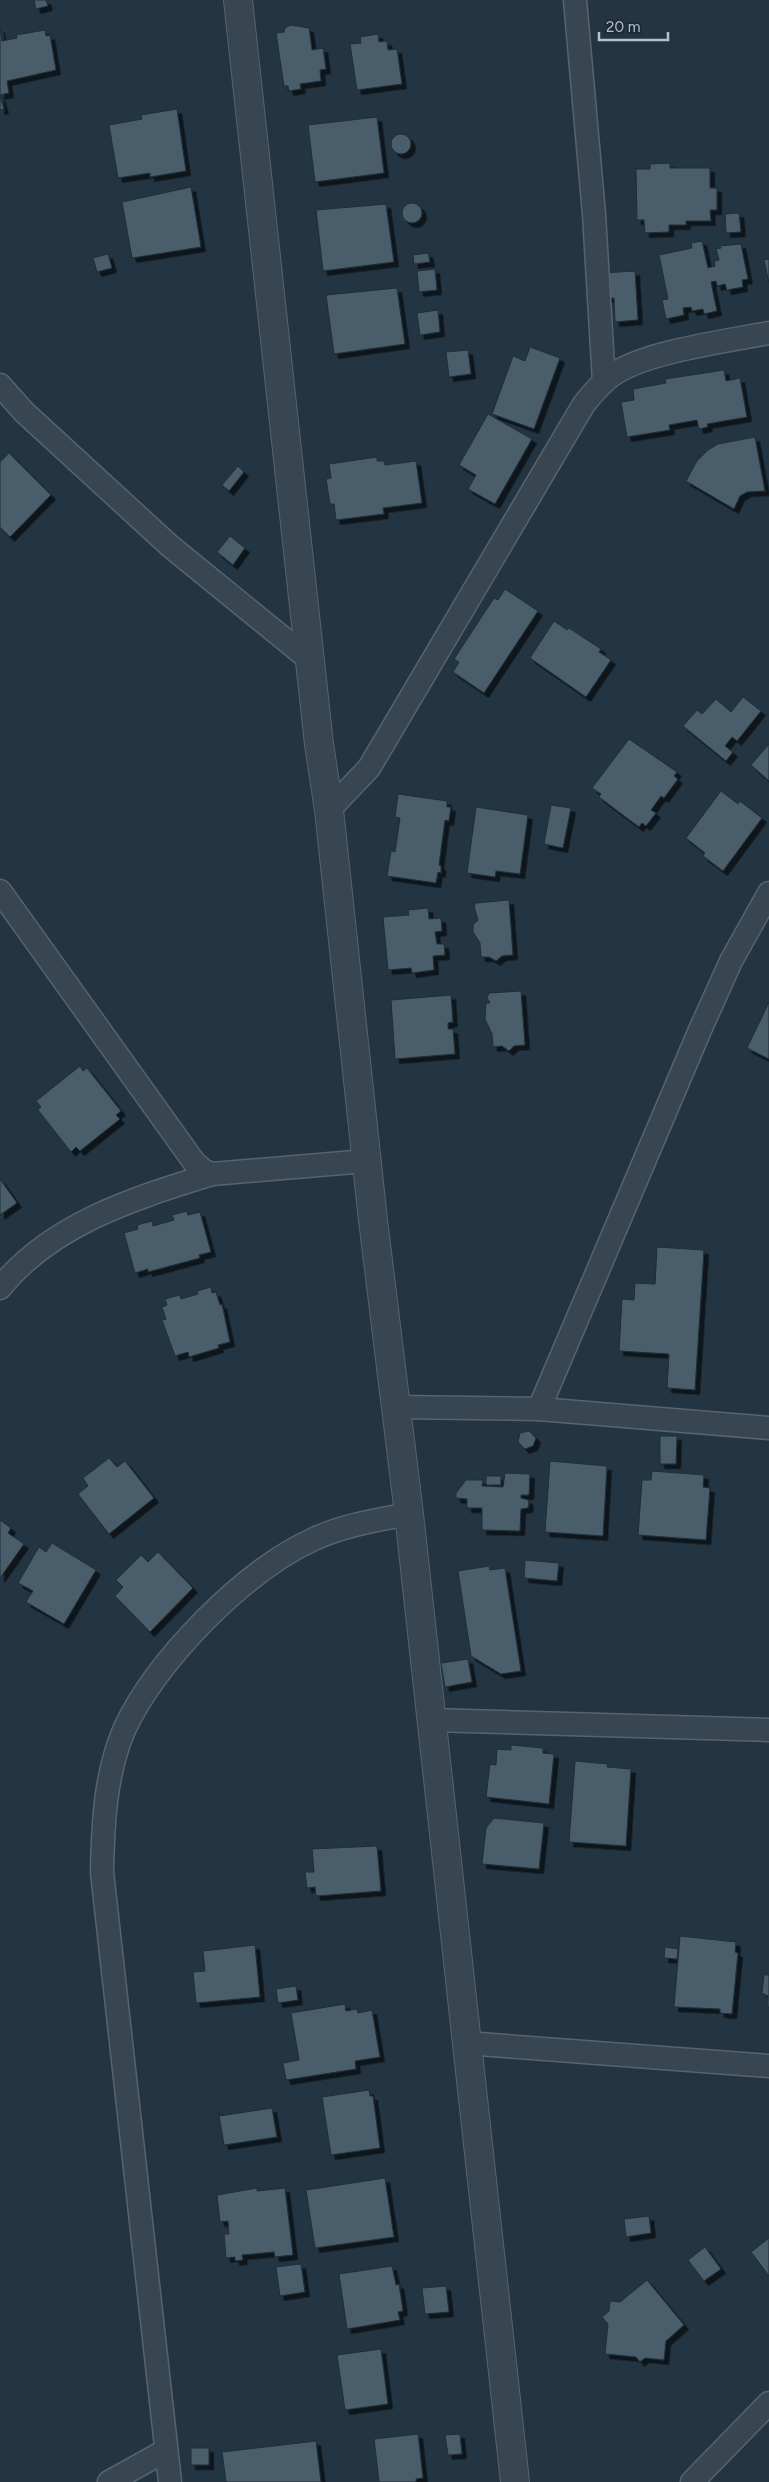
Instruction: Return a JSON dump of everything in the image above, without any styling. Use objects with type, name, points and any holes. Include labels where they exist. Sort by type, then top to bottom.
[{"type":"street","points":[[238,0],[310,660],[329,810],[366,1161],[432,1720],[515,2482]]},
{"type":"street","points":[[575,0],[594,214],[604,382]]},
{"type":"street","points":[[329,810],[369,768],[584,404],[604,382],[638,361],[769,333]]},
{"type":"street","points":[[0,385],[24,412],[170,546],[310,660]]},
{"type":"street","points":[[0,891],[194,1162],[204,1172],[212,1174]]},
{"type":"street","points":[[539,1409],[731,961],[769,893]]},
{"type":"street","points":[[0,1288],[47,1244],[106,1210],[212,1174],[366,1161]]},
{"type":"street","points":[[396,1407],[539,1409],[769,1428]]},
{"type":"street","points":[[170,2482],[165,2451],[102,1872],[103,1819],[111,1772],[124,1730],[152,1684],[191,1635],[238,1588],[313,1539],[347,1527],[409,1514]]},
{"type":"street","points":[[432,1720],[769,1730]]},
{"type":"street","points":[[466,2043],[769,2066]]},
{"type":"street","points":[[692,2482],[769,2403]]},
{"type":"street","points":[[109,2482],[165,2451]]},
{"type":"building","points":[[34,0],[46,0],[48,6],[36,9]]},
{"type":"building","points":[[291,25],[309,28],[312,50],[323,48],[326,69],[320,70],[321,81],[300,84],[301,89],[289,91],[288,86],[284,86],[276,33],[284,32],[285,28]]},
{"type":"building","points":[[0,28],[2,41],[17,38],[16,35],[45,30],[46,36],[50,35],[56,70],[7,81],[9,93],[0,95]]},
{"type":"building","points":[[378,34],[379,42],[387,41],[388,50],[397,49],[402,84],[357,90],[350,44],[361,43],[360,37]]},
{"type":"building","points":[[0,96],[4,109],[0,110]]},
{"type":"building","points":[[177,109],[186,171],[150,177],[150,173],[118,178],[109,125],[142,119],[141,115]]},
{"type":"building","points":[[377,117],[384,173],[315,182],[308,125]]},
{"type":"building","points":[[401,134],[408,137],[411,144],[408,151],[401,154],[394,151],[391,144],[394,137]]},
{"type":"building","points":[[670,163],[670,168],[710,168],[710,188],[717,188],[717,210],[710,210],[711,221],[686,221],[686,225],[669,225],[669,232],[645,233],[644,220],[637,220],[636,169],[650,169],[650,164]]},
{"type":"building","points":[[191,187],[201,247],[132,258],[122,202]]},
{"type":"building","points":[[412,203],[419,206],[422,213],[419,220],[412,223],[405,220],[402,213],[405,206]]},
{"type":"building","points":[[386,204],[394,262],[323,271],[316,210]]},
{"type":"building","points":[[739,213],[741,232],[726,233],[725,214]]},
{"type":"building","points":[[702,241],[708,268],[715,266],[714,261],[719,260],[716,249],[721,248],[720,246],[741,244],[748,279],[742,280],[743,287],[727,290],[725,284],[717,286],[716,281],[711,282],[717,311],[704,314],[703,309],[692,311],[691,307],[683,308],[684,315],[666,319],[662,300],[668,299],[659,255],[692,248],[691,243]]},
{"type":"building","points":[[428,253],[430,262],[414,264],[413,255]]},
{"type":"building","points":[[108,254],[112,268],[97,272],[93,258]]},
{"type":"building","points":[[769,259],[769,283],[764,260]]},
{"type":"building","points":[[435,269],[437,290],[419,292],[417,271]]},
{"type":"building","points":[[635,271],[638,320],[615,322],[614,298],[604,298],[603,273]]},
{"type":"building","points":[[397,288],[405,344],[334,354],[326,295]]},
{"type":"building","points":[[438,310],[440,332],[420,335],[417,313]]},
{"type":"building","points":[[530,347],[560,358],[534,429],[492,414],[513,356],[525,361]]},
{"type":"building","points":[[468,350],[471,374],[449,377],[446,352]]},
{"type":"building","points":[[724,370],[726,381],[740,378],[747,417],[707,424],[708,427],[699,429],[697,420],[669,425],[670,430],[627,437],[621,402],[634,400],[633,389],[666,383],[665,379]]},
{"type":"building","points":[[488,414],[532,439],[495,504],[468,489],[476,475],[459,465]]},
{"type":"building","points":[[755,437],[765,491],[747,492],[740,496],[734,509],[686,481],[697,461],[708,450],[718,444]]},
{"type":"building","points":[[9,453],[51,495],[10,537],[0,527],[0,462]]},
{"type":"building","points":[[377,457],[377,461],[384,461],[385,465],[416,461],[422,503],[383,508],[384,514],[336,520],[334,504],[330,504],[326,479],[331,478],[329,464]]},
{"type":"building","points":[[238,466],[244,472],[229,491],[222,485]]},
{"type":"building","points":[[230,536],[245,548],[233,565],[217,552]]},
{"type":"building","points":[[505,589],[538,611],[484,693],[453,672],[459,662],[454,659],[494,598],[498,600]]},
{"type":"building","points":[[554,621],[567,630],[569,628],[601,649],[599,652],[611,660],[586,697],[530,658]]},
{"type":"building","points":[[743,697],[761,711],[737,741],[732,737],[725,746],[733,752],[726,761],[683,726],[697,710],[702,714],[716,699],[731,712]]},
{"type":"building","points":[[629,739],[677,772],[674,776],[678,779],[664,798],[661,796],[651,810],[656,813],[646,826],[642,823],[639,827],[599,797],[601,794],[592,788]]},
{"type":"building","points":[[769,744],[769,781],[751,765]]},
{"type":"building","points":[[721,791],[738,804],[740,801],[762,818],[723,871],[703,856],[705,853],[686,838]]},
{"type":"building","points":[[398,794],[447,801],[447,807],[451,807],[449,821],[445,820],[439,865],[441,866],[441,873],[438,872],[436,883],[387,876],[391,851],[395,852],[400,818],[395,817]]},
{"type":"building","points":[[551,805],[571,808],[563,848],[544,844]]},
{"type":"building","points":[[476,807],[528,815],[520,874],[496,871],[495,877],[467,873]]},
{"type":"building","points":[[509,900],[513,955],[502,956],[496,961],[489,957],[481,957],[480,943],[473,932],[473,925],[478,920],[474,906],[476,903]]},
{"type":"building","points":[[428,908],[429,919],[441,918],[442,931],[435,932],[437,944],[444,944],[445,955],[433,956],[434,970],[412,973],[411,968],[388,970],[383,917],[409,915],[408,910]]},
{"type":"building","points":[[521,991],[525,1045],[514,1046],[509,1051],[502,1046],[493,1047],[492,1034],[485,1019],[486,1003],[490,1003],[487,998],[489,993]]},
{"type":"building","points":[[451,995],[453,1022],[448,1023],[448,1029],[453,1029],[455,1054],[395,1059],[391,1000]]},
{"type":"building","points":[[769,1002],[769,1059],[747,1048]]},
{"type":"building","points":[[80,1066],[83,1071],[87,1068],[121,1111],[116,1115],[120,1119],[80,1151],[76,1147],[71,1152],[38,1110],[41,1107],[36,1101]]},
{"type":"building","points":[[0,1179],[17,1203],[0,1215]]},
{"type":"building","points":[[187,1211],[188,1215],[200,1212],[211,1252],[199,1255],[200,1258],[148,1272],[148,1269],[135,1273],[124,1233],[138,1229],[137,1225],[152,1221],[153,1226],[174,1220],[172,1215]]},
{"type":"building","points":[[657,1247],[704,1250],[695,1390],[667,1388],[669,1354],[619,1351],[622,1299],[634,1300],[635,1283],[655,1284]]},
{"type":"building","points":[[211,1287],[212,1293],[216,1292],[220,1305],[222,1304],[230,1342],[218,1345],[219,1348],[189,1357],[188,1352],[175,1356],[162,1320],[166,1319],[162,1307],[167,1305],[165,1299],[180,1295],[181,1299],[198,1294],[197,1291]]},
{"type":"building","points":[[529,1431],[536,1438],[533,1446],[525,1449],[518,1442],[520,1433]]},
{"type":"building","points":[[660,1436],[677,1436],[676,1464],[660,1464]]},
{"type":"building","points":[[109,1458],[117,1467],[125,1461],[154,1498],[109,1534],[78,1494],[88,1486],[83,1478]]},
{"type":"building","points":[[550,1461],[607,1466],[603,1536],[545,1532]]},
{"type":"building","points":[[652,1471],[704,1475],[703,1487],[710,1488],[706,1540],[638,1535],[642,1480],[651,1480]]},
{"type":"building","points":[[505,1473],[530,1474],[529,1495],[521,1495],[521,1498],[528,1500],[529,1504],[528,1508],[521,1509],[520,1531],[482,1530],[482,1508],[467,1508],[467,1499],[456,1498],[456,1493],[466,1480],[483,1480],[482,1486],[503,1487]]},
{"type":"building","points":[[486,1476],[501,1476],[501,1485],[486,1485]]},
{"type":"building","points":[[0,1520],[11,1528],[8,1533],[24,1544],[0,1578]]},
{"type":"building","points":[[52,1543],[96,1570],[64,1624],[26,1602],[33,1591],[18,1583],[39,1547],[46,1552]]},
{"type":"building","points":[[158,1552],[193,1588],[150,1632],[115,1596],[123,1587],[116,1580],[141,1555],[148,1562]]},
{"type":"building","points":[[525,1560],[559,1563],[557,1581],[524,1578]]},
{"type":"building","points":[[489,1566],[490,1570],[505,1568],[521,1671],[501,1674],[471,1656],[458,1571]]},
{"type":"building","points":[[468,1659],[472,1682],[445,1687],[441,1663]]},
{"type":"building","points":[[511,1745],[543,1748],[543,1753],[554,1754],[549,1804],[486,1797],[490,1764],[496,1765],[497,1749],[511,1750]]},
{"type":"building","points":[[575,1761],[608,1764],[607,1767],[631,1769],[626,1846],[569,1842]]},
{"type":"building","points":[[494,1818],[544,1823],[539,1869],[482,1864],[486,1828]]},
{"type":"building","points":[[377,1846],[381,1891],[316,1896],[315,1887],[307,1888],[305,1872],[314,1872],[312,1849]]},
{"type":"building","points":[[680,1936],[736,1942],[735,1952],[738,1953],[732,2014],[720,2013],[720,2009],[674,2007]]},
{"type":"building","points":[[255,1945],[260,1997],[196,2003],[193,1972],[205,1971],[203,1951]]},
{"type":"building","points":[[665,1947],[678,1949],[677,1959],[664,1958]]},
{"type":"building","points":[[764,1975],[769,1975],[769,2007],[767,2007],[768,1996],[762,1993]]},
{"type":"building","points":[[296,1986],[298,2000],[278,2003],[276,1989]]},
{"type":"building","points":[[345,2004],[346,2011],[357,2009],[358,2013],[372,2010],[380,2057],[355,2061],[356,2069],[286,2080],[283,2063],[299,2060],[291,2013]]},
{"type":"building","points":[[369,2090],[370,2096],[373,2096],[380,2148],[331,2155],[322,2097]]},
{"type":"building","points":[[272,2108],[277,2137],[224,2145],[219,2116]]},
{"type":"building","points":[[385,2178],[394,2237],[315,2248],[306,2190]]},
{"type":"building","points":[[257,2188],[257,2191],[285,2188],[293,2255],[275,2257],[274,2252],[242,2255],[243,2260],[235,2261],[235,2257],[226,2258],[224,2234],[229,2234],[228,2221],[220,2222],[217,2195]]},
{"type":"building","points":[[649,2216],[651,2233],[626,2237],[624,2219]]},
{"type":"building","points":[[769,2238],[769,2276],[751,2252]]},
{"type":"building","points":[[705,2247],[721,2269],[704,2281],[688,2260]]},
{"type":"building","points":[[301,2264],[305,2292],[280,2296],[276,2267]]},
{"type":"building","points":[[392,2266],[396,2285],[399,2284],[403,2311],[398,2312],[400,2320],[347,2329],[339,2274]]},
{"type":"building","points":[[647,2280],[684,2325],[666,2341],[664,2360],[645,2358],[640,2362],[636,2357],[605,2354],[608,2324],[602,2317],[609,2311],[610,2301],[620,2302]]},
{"type":"building","points":[[446,2286],[449,2312],[425,2314],[422,2288]]},
{"type":"building","points":[[381,2349],[388,2404],[345,2410],[337,2355]]},
{"type":"building","points":[[418,2434],[423,2478],[416,2479],[416,2482],[379,2482],[374,2439]]},
{"type":"building","points":[[460,2434],[462,2454],[448,2455],[445,2435]]},
{"type":"building","points":[[316,2441],[321,2482],[226,2482],[222,2452]]},
{"type":"building","points":[[191,2448],[209,2448],[209,2465],[191,2465]]}]
